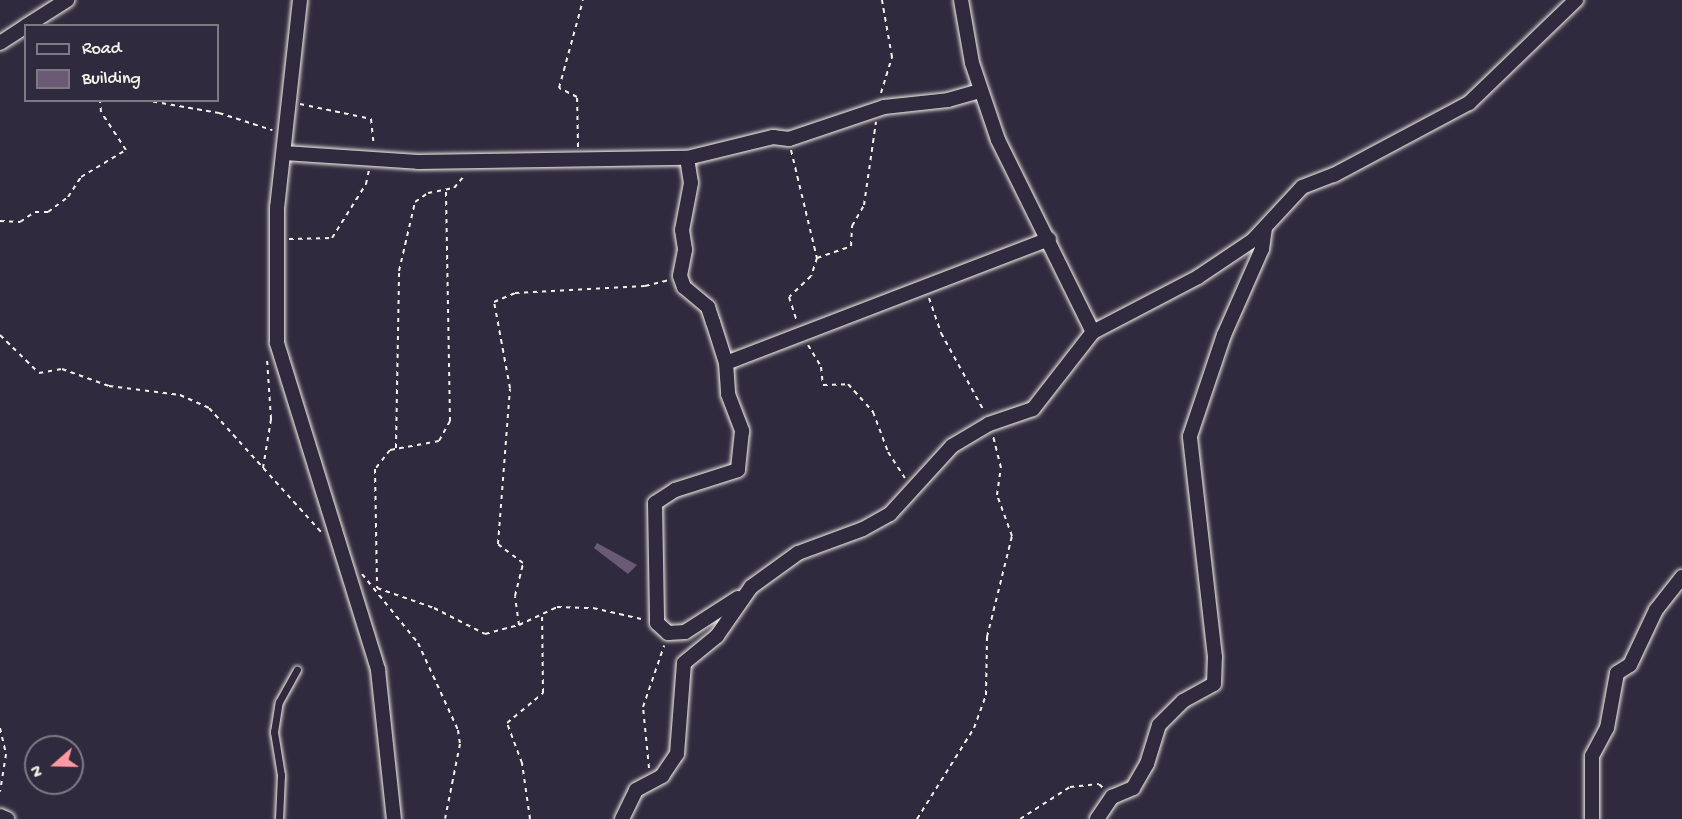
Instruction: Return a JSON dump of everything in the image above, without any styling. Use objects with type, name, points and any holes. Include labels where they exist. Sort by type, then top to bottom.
[{"type":"street","points":[[28,24],[47,5],[67,0]]},
{"type":"street","points":[[300,0],[292,104],[284,153],[278,243],[277,343],[346,559],[378,670],[394,819]]},
{"type":"street","points":[[961,0],[980,91],[1014,176],[1049,239],[1093,332]]},
{"type":"street","points":[[687,158],[691,183],[682,230],[685,250],[680,276],[684,287],[708,308],[726,363],[728,394],[742,431],[739,467],[675,490],[655,503],[657,623],[668,633],[691,629],[742,595],[798,553],[863,529],[890,514],[909,489],[952,446],[989,424],[1033,409],[1093,332],[1198,277],[1265,228],[1302,186],[1334,176],[1469,103],[1576,0]]},
{"type":"street","points":[[0,43],[24,27]]},
{"type":"street","points":[[284,153],[348,159],[377,156],[418,162],[687,158],[772,137],[789,139],[876,109],[980,91]]},
{"type":"street","points":[[1097,819],[1112,797],[1133,788],[1147,764],[1159,725],[1183,701],[1214,684],[1215,657],[1190,436],[1224,335],[1262,249],[1265,228]]},
{"type":"street","points":[[726,363],[1049,239]]},
{"type":"street","points":[[1592,819],[1592,756],[1607,728],[1617,673],[1630,665],[1656,610],[1682,577]]},
{"type":"street","points":[[622,819],[632,796],[650,783],[677,754],[684,663],[717,636],[742,595]]},
{"type":"street","points":[[0,816],[7,819]]},
{"type":"lane","points":[[279,819],[281,775],[274,732],[279,702],[297,670]]},
{"type":"path","points":[[578,160],[577,97],[559,88],[583,0]]},
{"type":"path","points":[[817,258],[853,242],[852,226],[863,210],[874,151],[876,109],[892,64],[882,0]]},
{"type":"path","points":[[0,221],[20,222],[34,212],[48,212],[68,197],[81,177],[126,150],[101,112],[100,102]]},
{"type":"path","points":[[156,102],[219,113],[286,135]]},
{"type":"path","points":[[278,243],[296,237],[332,238],[366,184],[377,156],[371,119],[292,104]]},
{"type":"path","points":[[789,139],[817,258],[811,276],[789,297],[801,334],[819,361],[823,385],[848,384],[875,416],[888,452],[902,469],[909,489]]},
{"type":"path","points":[[396,448],[395,326],[403,250],[416,200],[446,192],[460,184],[471,160]]},
{"type":"path","points":[[377,588],[373,486],[381,457],[396,448],[439,441],[450,422],[446,192]]},
{"type":"path","points":[[519,625],[515,596],[523,563],[498,544],[510,388],[494,302],[515,293],[645,286],[680,276]]},
{"type":"path","points":[[917,819],[974,728],[986,695],[987,638],[1012,536],[997,495],[1002,468],[989,424],[976,392],[930,309],[928,285]]},
{"type":"path","points":[[0,335],[39,373],[62,369],[109,386],[180,395],[209,408],[323,534]]},
{"type":"path","points":[[263,468],[271,418],[268,350]]},
{"type":"path","points":[[346,559],[377,588],[424,653],[458,730],[460,744],[445,819]]},
{"type":"path","points":[[377,588],[434,608],[484,634],[519,625],[542,614],[572,606],[657,623]]},
{"type":"path","points":[[530,819],[522,763],[507,723],[543,693],[542,614]]},
{"type":"path","points":[[650,783],[644,707],[668,633]]},
{"type":"path","points":[[0,728],[6,754],[0,792]]},
{"type":"path","points":[[1020,819],[1070,787],[1099,784],[1112,797]]},
{"type":"building","points":[[597,543],[637,565],[628,574],[594,548]]}]
